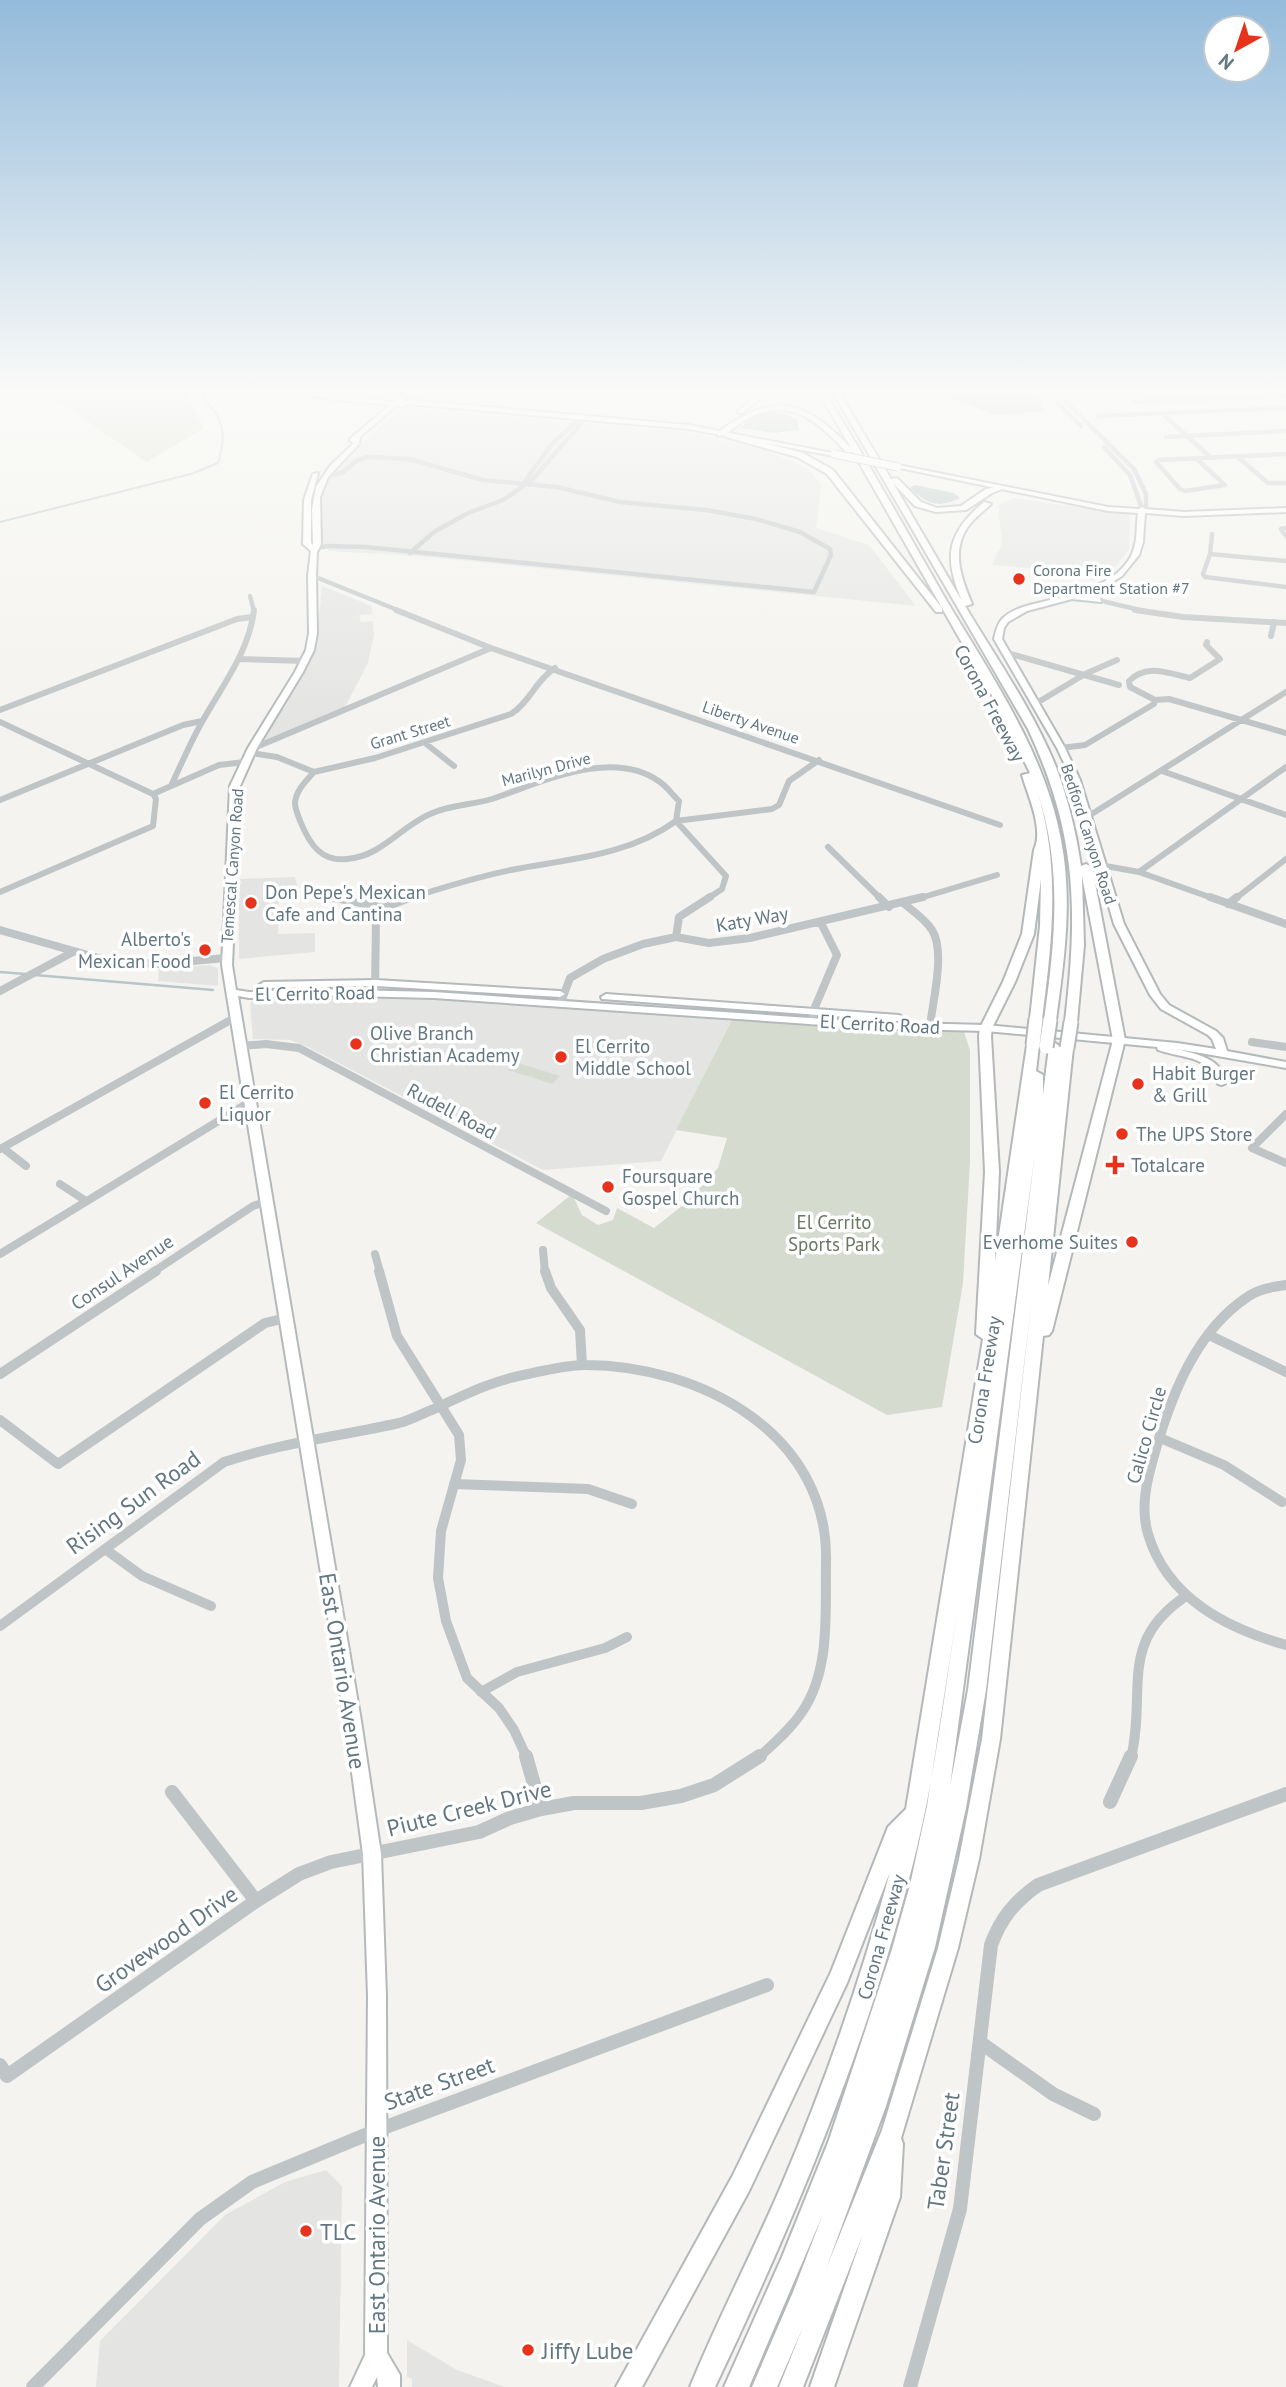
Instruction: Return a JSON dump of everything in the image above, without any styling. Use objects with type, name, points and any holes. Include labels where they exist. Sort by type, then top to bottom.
[{"type":"highway","points":[[852,500],[942,614]]},
{"type":"highway","name":"Corona Freeway","points":[[702,2387],[751,2286],[843,2058],[870,1977],[914,1814],[980,1411],[1052,1020],[1056,891],[1047,871],[1044,840],[1021,758],[878,500]]},
{"type":"highway","points":[[764,2387],[804,2296],[875,2106],[928,1934],[956,1808],[977,1690],[1033,1237],[1048,1047],[1058,961],[1061,892],[1056,841],[1040,783],[1030,758],[983,672],[884,500]]},
{"type":"highway","name":"Corona Freeway","points":[[899,500],[1041,745],[1055,776],[1072,830],[1079,882],[1079,953],[1052,1020]]},
{"type":"highway","points":[[913,500],[926,508],[955,510],[976,500]]},
{"type":"highway","points":[[968,618],[972,610],[952,552],[961,526],[992,500]]},
{"type":"highway","points":[[928,549],[936,573],[1034,750],[1048,784],[1060,828],[1069,902],[1065,972],[1052,1020]]},
{"type":"highway","points":[[1026,1422],[1051,1297],[1119,1040],[1081,839],[1072,830]]},
{"type":"highway","points":[[980,1411],[992,1172],[986,1028],[1009,982],[1028,934],[1039,850],[1044,840]]},
{"type":"highway","points":[[736,2387],[790,2264],[842,2130],[884,2008],[920,1883],[945,1758],[1037,1097],[1048,1047]]},
{"type":"highway","name":"Corona Freeway","points":[[791,2387],[893,2130],[948,1948],[969,1859],[991,1739],[1059,1127],[1048,1047]]},
{"type":"highway","points":[[1033,1237],[1039,1220],[1043,1182],[1059,1127]]},
{"type":"highway","points":[[628,2387],[741,2183],[839,1976],[895,1833],[914,1814]]},
{"type":"highway","points":[[822,2387],[888,2197],[893,2130]]},
{"type":"main road","name":"Temescal Canyon Road","points":[[306,500],[307,544],[313,549]]},
{"type":"main road","name":"Temescal Canyon Road","points":[[232,992],[226,958],[233,802],[245,762],[306,661],[312,645],[315,612],[313,549],[317,544],[315,500]]},
{"type":"main road","points":[[1060,500],[1087,506],[1193,514],[1286,508]]},
{"type":"main road","points":[[1004,652],[998,633],[1005,622],[1028,607],[1083,593],[1122,572],[1138,552],[1142,511]]},
{"type":"main road","points":[[1098,586],[1095,594],[1098,600]]},
{"type":"main road","points":[[1067,598],[1098,600]]},
{"type":"main road","name":"Bedford Canyon Road","points":[[1004,652],[1061,748],[1076,780],[1119,924],[1154,995],[1165,1007],[1212,1033],[1222,1052]]},
{"type":"main road","name":"El Cerrito Road","points":[[232,992],[249,995],[375,988],[562,998],[1149,1042],[1222,1052],[1286,1065]]},
{"type":"main road","name":"East Ontario Avenue","points":[[232,992],[372,1854],[377,1996],[376,2356],[361,2387]]},
{"type":"main road","name":"El Cerrito Road","points":[[812,1017],[932,1019],[970,1023],[986,1028]]},
{"type":"main road","points":[[1149,1042],[1177,1054],[1209,1060],[1218,1068],[1222,1082],[1229,1061],[1247,1059]]},
{"type":"main road","points":[[1222,1052],[1241,1050],[1286,1057]]},
{"type":"main road","name":"East Ontario Avenue","points":[[376,2356],[389,2375],[389,2387]]},
{"type":"street","points":[[410,553],[434,531],[468,513],[502,500]]},
{"type":"street","points":[[313,549],[410,553],[814,592],[831,552],[824,543],[800,531],[731,514],[613,500]]},
{"type":"street","points":[[1139,500],[1142,511],[1147,500]]},
{"type":"street","points":[[1284,529],[1286,536]]},
{"type":"street","points":[[1212,534],[1210,554],[1203,574],[1205,577],[1286,587]]},
{"type":"street","points":[[1210,554],[1286,561]]},
{"type":"street","name":"Liberty Avenue","points":[[313,576],[491,648],[555,668],[1000,825]]},
{"type":"street","points":[[1083,593],[1098,600],[1137,610],[1286,623]]},
{"type":"street","points":[[171,786],[202,721],[240,659],[252,617],[253,601],[250,596]]},
{"type":"street","points":[[0,710],[174,643],[252,617]]},
{"type":"street","points":[[1271,636],[1275,622]]},
{"type":"street","points":[[1207,642],[1206,645],[1220,659],[1190,678],[1152,669],[1131,677],[1130,687],[1154,700],[1169,699],[1286,733]]},
{"type":"street","points":[[253,751],[491,648]]},
{"type":"street","points":[[1004,652],[1119,685]]},
{"type":"street","points":[[240,659],[306,661]]},
{"type":"street","points":[[1035,704],[1085,674],[1117,660]]},
{"type":"street","name":"Grant Street","points":[[314,772],[425,743],[523,708],[532,697],[540,678],[555,668]]},
{"type":"street","points":[[1087,817],[1286,692]]},
{"type":"street","points":[[1061,748],[1089,743],[1154,704],[1154,700]]},
{"type":"street","points":[[0,800],[183,725],[202,721]]},
{"type":"street","points":[[0,722],[153,794],[156,799],[153,826],[0,892]]},
{"type":"street","points":[[425,743],[454,766]]},
{"type":"street","points":[[253,751],[277,757],[314,772]]},
{"type":"street","points":[[375,988],[374,930],[379,913],[393,903],[491,874],[633,845],[650,839],[676,821],[772,809],[779,805],[789,781],[819,761]]},
{"type":"street","points":[[153,794],[219,765],[245,762]]},
{"type":"street","points":[[1139,872],[1286,767]]},
{"type":"street","name":"Marilyn Drive","points":[[314,772],[299,789],[295,804],[314,848],[328,857],[341,859],[352,859],[383,846],[414,822],[434,812],[601,769],[625,768],[654,776],[678,801],[676,821]]},
{"type":"street","points":[[1162,771],[1286,815]]},
{"type":"street","points":[[676,821],[726,876],[726,883],[716,894],[679,918],[676,937]]},
{"type":"street","points":[[828,847],[888,907]]},
{"type":"street","points":[[1228,904],[1286,859]]},
{"type":"street","points":[[1100,865],[1139,872],[1286,924]]},
{"type":"street","name":"Katy Way","points":[[562,998],[570,978],[603,959],[643,944],[676,937],[709,943],[729,941],[888,907],[997,875]]},
{"type":"street","points":[[325,896],[385,908]]},
{"type":"street","points":[[903,903],[929,925],[934,935],[937,948],[932,1019]]},
{"type":"street","points":[[812,1017],[837,955],[836,947],[821,922]]},
{"type":"street","points":[[0,930],[39,938],[73,952],[119,962],[139,964],[226,958]]},
{"type":"street","points":[[0,991],[73,952]]},
{"type":"street","points":[[26,1166],[1,1149],[236,1017]]},
{"type":"street","points":[[1252,1042],[1286,1047]]},
{"type":"street","name":"Rudell Road","points":[[240,1046],[266,1044],[299,1048],[606,1211]]},
{"type":"street","points":[[0,1254],[248,1103]]},
{"type":"street","points":[[1286,1114],[1252,1148],[1286,1163]]},
{"type":"street","points":[[60,1184],[86,1201]]},
{"type":"street","name":"Consul Avenue","points":[[0,1374],[253,1206],[265,1202]]},
{"type":"street","points":[[543,1250],[545,1275],[550,1287],[572,1313],[581,1330],[582,1366]]},
{"type":"street","points":[[375,1254],[397,1336],[459,1435],[461,1460],[441,1531],[438,1578],[446,1621],[458,1660],[467,1678],[499,1708],[514,1730],[529,1763],[541,1809]]},
{"type":"street","name":"Calico Circle","points":[[1286,1285],[1265,1287],[1238,1303],[1181,1378],[1168,1407],[1148,1477],[1145,1505],[1147,1532],[1159,1562],[1186,1596],[1208,1614],[1233,1627],[1286,1645]]},
{"type":"street","points":[[0,1420],[58,1464],[265,1323],[286,1318]]},
{"type":"street","points":[[1211,1336],[1286,1372]]},
{"type":"street","name":"Piute Creek Drive","points":[[305,1442],[403,1422],[494,1382],[582,1366],[633,1369],[695,1385],[751,1415],[795,1457],[821,1507],[827,1545],[824,1650],[817,1677],[803,1711],[779,1739],[750,1763],[714,1785],[681,1796],[641,1803],[574,1804],[541,1809],[510,1818],[479,1832],[372,1854]]},
{"type":"street","points":[[1160,1438],[1204,1453],[1255,1482],[1282,1502]]},
{"type":"street","name":"Rising Sun Road","points":[[0,1626],[223,1462],[263,1449],[305,1442]]},
{"type":"street","points":[[454,1484],[588,1489],[632,1504]]},
{"type":"street","points":[[105,1549],[142,1576],[211,1606]]},
{"type":"street","points":[[1110,1802],[1132,1755],[1138,1717],[1137,1665],[1143,1640],[1156,1619],[1186,1596]]},
{"type":"street","points":[[481,1692],[517,1672],[605,1648],[627,1637]]},
{"type":"street","points":[[172,1791],[256,1901]]},
{"type":"street","name":"Taber Street","points":[[910,2387],[960,2209],[991,1945],[1000,1918],[1014,1901],[1038,1885],[1286,1794]]},
{"type":"street","name":"Grovewood Drive","points":[[0,2065],[7,2076],[256,1901],[315,1867],[372,1854]]},
{"type":"street","name":"State Street","points":[[33,2387],[200,2219],[252,2182],[375,2132],[767,1985]]},
{"type":"street","points":[[981,2043],[1054,2094],[1094,2115]]},
{"type":"shaded area","points":[[322,500],[819,500],[816,528],[869,545],[916,606],[417,556],[329,551],[322,541]]},
{"type":"shaded area","points":[[926,500],[954,500],[939,504]]},
{"type":"shaded area","points":[[1009,500],[1030,500],[1130,515],[1129,550],[1111,571],[1094,581],[1056,570],[992,565],[1002,544],[998,505]]},
{"type":"shaded area","points":[[322,586],[372,606],[372,614],[359,615],[361,622],[373,621],[374,635],[368,663],[345,707],[263,741],[316,649]]},
{"type":"shaded area","points":[[295,877],[298,891],[279,893],[278,934],[315,933],[315,952],[239,959],[239,879]]},
{"type":"shaded area","points":[[209,965],[218,968],[218,986],[158,981],[159,968]]},
{"type":"shaded area","name":"El Cerrito Middle School","points":[[320,996],[428,998],[732,1020],[661,1161],[543,1170],[308,1047],[290,1040],[253,1039],[250,1003],[255,1000]]},
{"type":"shaded area","points":[[326,2170],[342,2186],[339,2387],[96,2387],[100,2341],[225,2215],[285,2182]]},
{"type":"shaded area","points":[[407,2340],[457,2370],[505,2387],[412,2387],[412,2379],[407,2377]]},
{"type":"green space","name":"El Cerrito Sports Park","points":[[733,1018],[808,1025],[864,1023],[964,1032],[970,1050],[970,1162],[963,1283],[942,1407],[887,1415],[536,1223],[572,1194],[582,1215],[598,1225],[613,1220],[617,1208],[654,1228],[687,1202],[718,1168],[727,1138],[676,1130]]},
{"type":"green space","points":[[515,1062],[560,1076],[552,1084],[531,1077],[534,1073],[530,1077],[508,1070]]},
{"type":"waterway","points":[[0,522],[86,500]]},
{"type":"waterway","points":[[0,972],[25,974]]},
{"type":"waterway","points":[[35,975],[213,990]]},
{"type":"place","name":"Corona Fire Department Station #7","points":[[1019,579]]},
{"type":"place","name":"Don Pepe's Mexican Cafe and Cantina","points":[[251,903]]},
{"type":"place","name":"Alberto's Mexican Food","points":[[205,950]]},
{"type":"place","name":"Olive Branch Christian Academy","points":[[356,1044]]},
{"type":"place","name":"El Cerrito Middle School","points":[[561,1057]]},
{"type":"place","name":"Habit Burger & Grill","points":[[1138,1084]]},
{"type":"place","name":"El Cerrito Liquor","points":[[205,1103]]},
{"type":"place","name":"The UPS Store","points":[[1122,1134]]},
{"type":"place","name":"Totalcare","points":[[1115,1165]]},
{"type":"place","name":"Foursquare Gospel Church","points":[[608,1187]]},
{"type":"place","name":"Everhome Suites","points":[[1132,1242]]},
{"type":"place","name":"TLC","points":[[306,2231]]},
{"type":"place","name":"Jiffy Lube","points":[[528,2350]]}]
